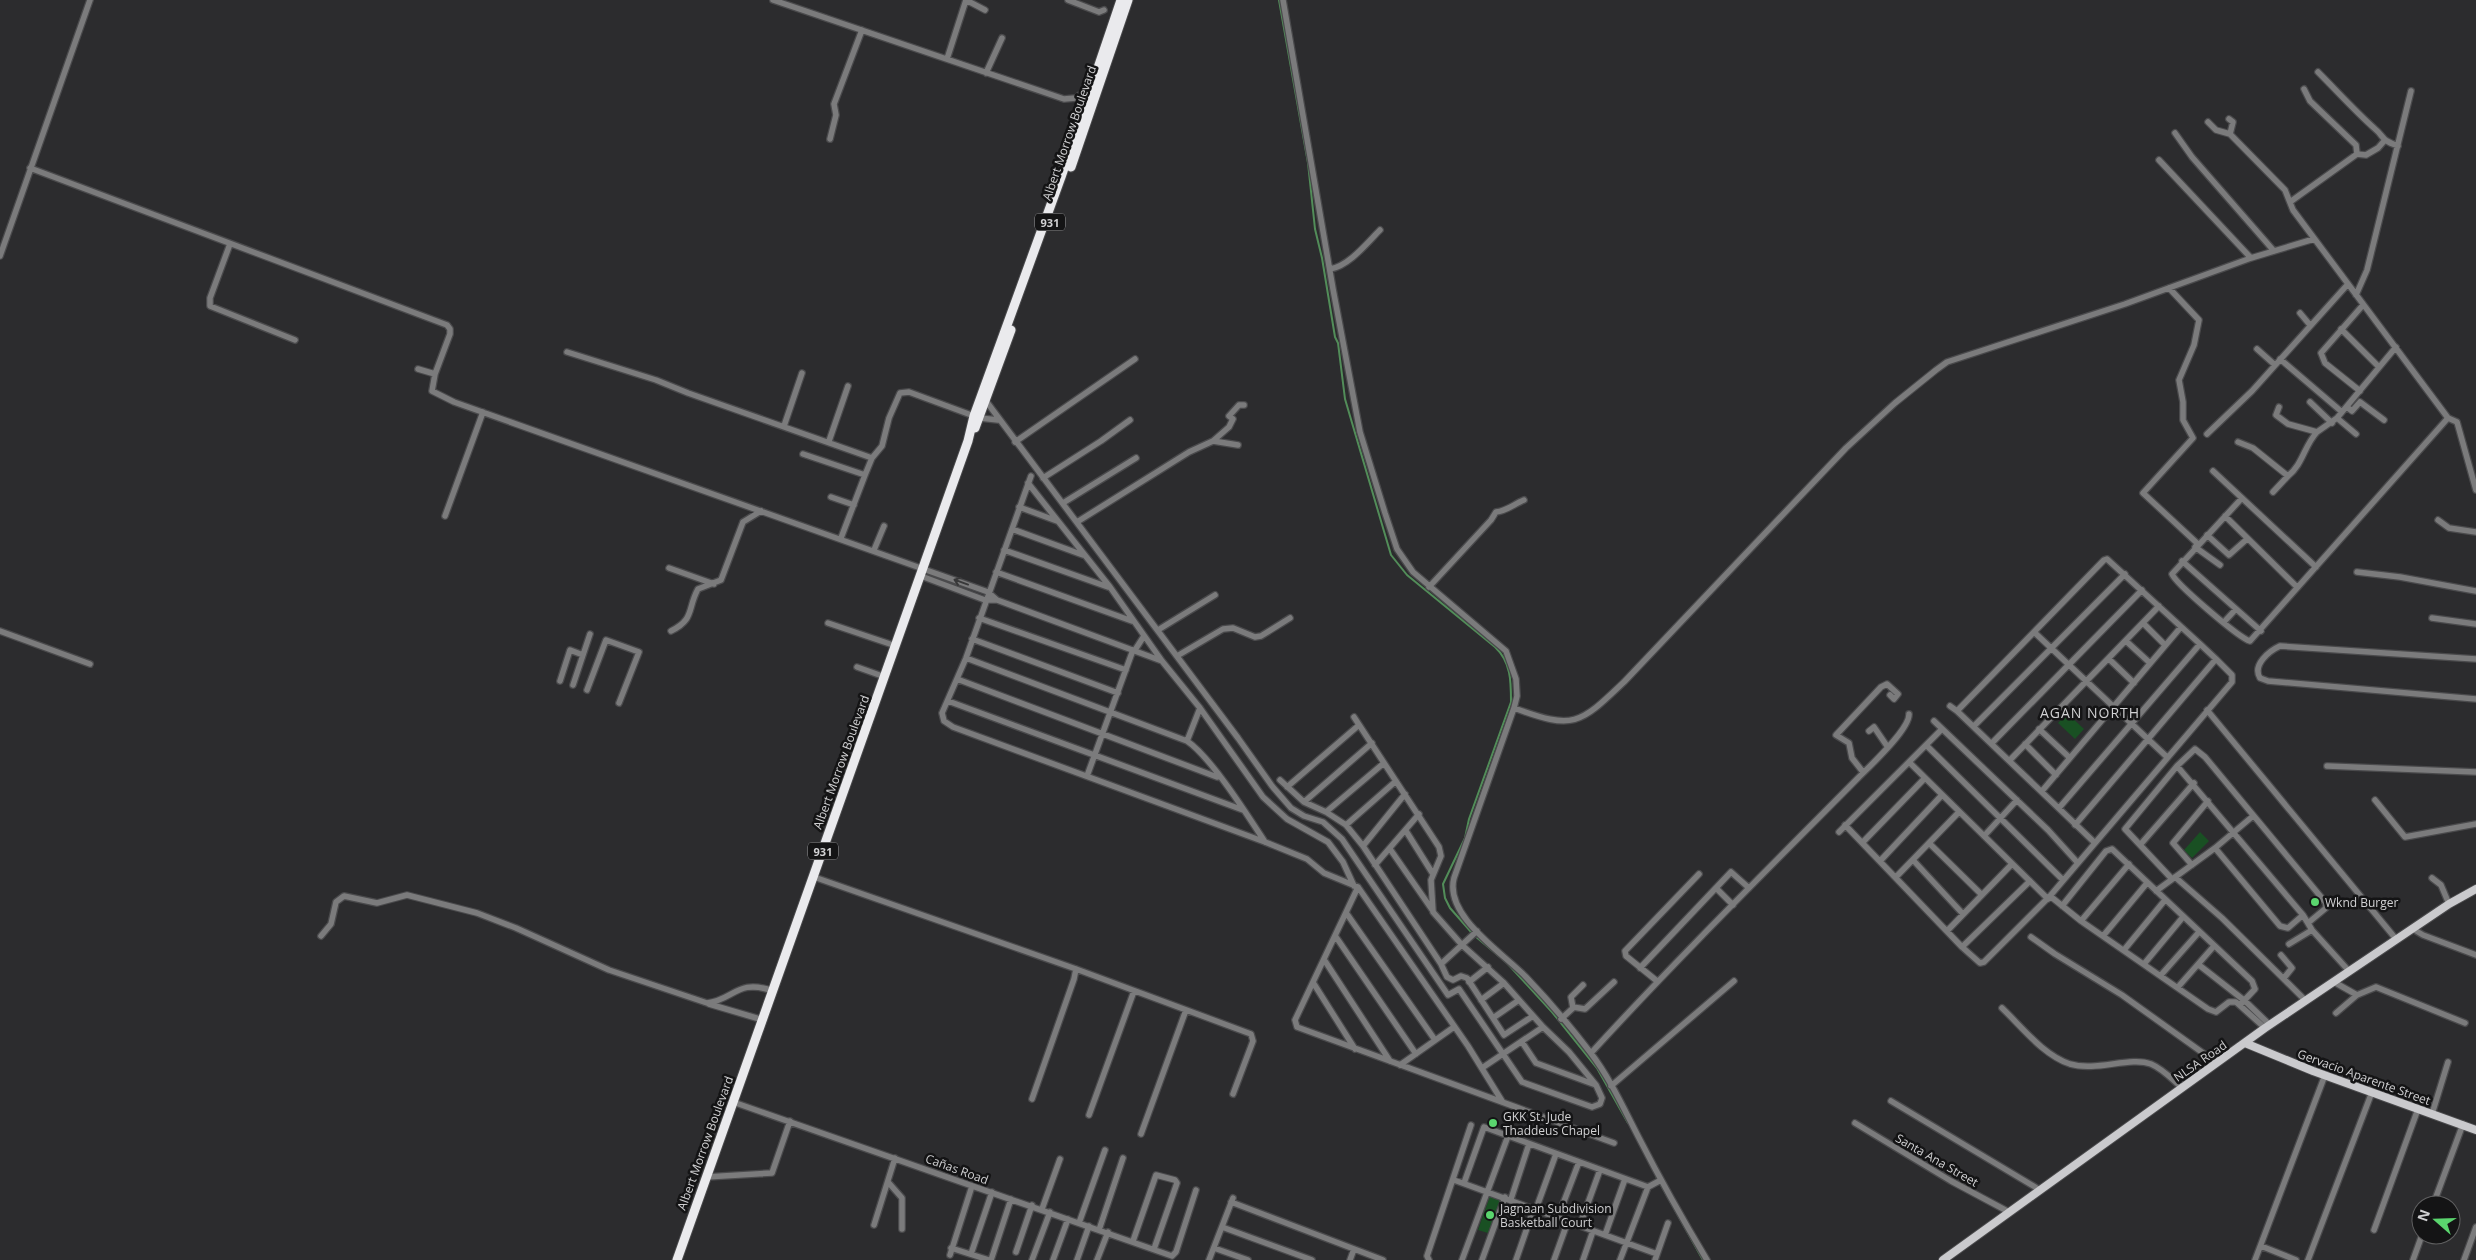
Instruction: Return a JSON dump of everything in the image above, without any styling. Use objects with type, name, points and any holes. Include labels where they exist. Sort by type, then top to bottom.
[{"type":"highway","name":"Albert Morrow Boulevard","points":[[677,1260],[977,417],[1121,0]]},
{"type":"highway","name":"Albert Morrow Boulevard","points":[[977,417],[986,401],[1128,0]]},
{"type":"main road","name":"NLSA Road","points":[[1943,1260],[2267,1027],[2449,904],[2476,889]]},
{"type":"main road","name":"Gervacio Aparente Street","points":[[2245,1043],[2325,1075],[2476,1130]]},
{"type":"street","points":[[0,256],[3,240],[90,0]]},
{"type":"street","points":[[773,0],[1064,99],[1076,98],[1094,82]]},
{"type":"street","points":[[947,59],[966,0],[985,10]]},
{"type":"street","points":[[1068,0],[1098,12],[1104,10]]},
{"type":"street","points":[[1283,0],[1360,432],[1397,549],[1413,572],[1429,587],[1506,651],[1516,679],[1517,696],[1514,708],[1452,887],[1458,908],[1476,931],[1526,978],[1590,1053],[1611,1086],[1660,1180],[1708,1260]]},
{"type":"street","points":[[830,139],[836,115],[834,104],[862,30]]},
{"type":"street","points":[[986,73],[1002,38]]},
{"type":"street","points":[[2318,72],[2361,118],[2377,130],[2385,140],[2398,146]]},
{"type":"street","points":[[2304,89],[2310,101],[2356,144],[2357,154]]},
{"type":"street","points":[[2356,295],[2368,270],[2411,91]]},
{"type":"street","points":[[1076,98],[1084,110]]},
{"type":"street","points":[[2229,119],[2234,122],[2230,134]]},
{"type":"street","points":[[2208,122],[2216,130],[2230,134],[2285,190],[2293,210],[2314,239],[2448,418],[2458,425],[2476,490]]},
{"type":"street","points":[[2175,133],[2192,157],[2274,251]]},
{"type":"street","points":[[2290,202],[2357,154],[2366,155],[2378,148],[2385,140]]},
{"type":"street","points":[[2159,160],[2251,258]]},
{"type":"street","points":[[30,168],[447,325],[450,329],[450,334],[435,374],[432,386],[433,392],[482,412],[874,550],[985,600],[997,600],[1162,661]]},
{"type":"street","points":[[1330,269],[1337,268],[1349,259],[1380,230]]},
{"type":"street","points":[[1514,708],[1553,722],[1572,720],[1591,713],[1624,682],[1846,448],[1894,403],[1947,362],[2169,288],[2251,258],[2314,239]]},
{"type":"street","points":[[230,244],[210,298],[210,306],[295,340]]},
{"type":"street","points":[[2207,434],[2228,416],[2348,284]]},
{"type":"street","points":[[2169,288],[2199,320],[2194,345],[2179,380],[2183,402],[2183,420],[2193,438],[2143,493],[2220,565]]},
{"type":"street","points":[[2360,391],[2326,364],[2321,357],[2322,351],[2363,305]]},
{"type":"street","points":[[2300,313],[2310,325]]},
{"type":"street","points":[[2341,328],[2379,367]]},
{"type":"street","points":[[2273,492],[2301,462],[2305,448],[2317,432],[2337,418],[2396,347]]},
{"type":"street","points":[[2257,349],[2276,364]]},
{"type":"street","points":[[567,352],[656,380],[688,394],[829,441],[872,458]]},
{"type":"street","points":[[1015,442],[1135,359]]},
{"type":"street","points":[[2280,359],[2344,409],[2352,411],[2360,402],[2384,420]]},
{"type":"street","points":[[418,368],[435,374]]},
{"type":"street","points":[[784,426],[802,373]]},
{"type":"street","points":[[829,441],[848,386]]},
{"type":"street","points":[[841,538],[872,458],[882,446],[896,400],[904,391],[977,417],[998,420]]},
{"type":"street","points":[[986,401],[998,420],[1063,503],[1285,802],[1304,816],[1323,822],[1342,839],[1448,995],[1459,989],[1522,1082],[1592,1108],[1597,1106],[1602,1100],[1596,1085],[1569,1052],[1543,1027],[1504,983],[1462,945],[1433,912],[1390,849]]},
{"type":"street","points":[[2310,402],[2332,423]]},
{"type":"street","points":[[1077,522],[1189,452],[1213,440],[1229,427],[1233,419],[1229,416],[1239,405],[1244,405]]},
{"type":"street","points":[[2279,407],[2276,415],[2283,421],[2317,432]]},
{"type":"street","points":[[445,516],[482,412]]},
{"type":"street","points":[[2337,418],[2356,434]]},
{"type":"street","points":[[2242,498],[2182,561],[2173,572],[2172,577],[2224,622],[2250,641],[2261,631],[2297,587],[2448,418]]},
{"type":"street","points":[[1043,478],[1130,420]]},
{"type":"street","points":[[1213,440],[1238,445]]},
{"type":"street","points":[[2238,442],[2253,448],[2288,476]]},
{"type":"street","points":[[803,454],[865,474]]},
{"type":"street","points":[[1063,503],[1136,458]]},
{"type":"street","points":[[2213,471],[2316,567]]},
{"type":"street","points":[[1031,476],[985,600],[966,658],[942,716],[948,725],[1265,842],[1307,860],[1324,873],[1356,886]]},
{"type":"street","points":[[1028,484],[1110,588],[1118,602],[1200,708],[1263,797],[1287,819],[1328,842],[1343,862],[1356,886],[1482,1068],[1502,1101]]},
{"type":"street","points":[[831,497],[854,505]]},
{"type":"street","points":[[1429,587],[1496,512],[1506,511],[1512,505],[1524,500]]},
{"type":"street","points":[[1020,507],[1058,522]]},
{"type":"street","points":[[671,631],[684,624],[689,618],[698,589],[714,584],[722,578],[742,522],[761,511]]},
{"type":"street","points":[[2225,516],[2297,587]]},
{"type":"street","points":[[2438,520],[2449,528],[2476,532]]},
{"type":"street","points":[[874,550],[884,526]]},
{"type":"street","points":[[1012,529],[1084,555]]},
{"type":"street","points":[[2207,534],[2229,555],[2248,539]]},
{"type":"street","points":[[1062,548],[1070,536]]},
{"type":"street","points":[[1004,550],[1110,588]]},
{"type":"street","points":[[1845,826],[1863,842],[1962,947],[1978,962],[1984,962],[2049,897],[2233,679],[2216,659],[2110,560],[2104,560],[1957,710]]},
{"type":"street","points":[[2182,561],[2261,631]]},
{"type":"street","points":[[669,568],[714,584]]},
{"type":"street","points":[[922,572],[988,592],[997,600]]},
{"type":"street","points":[[996,572],[1132,621]]},
{"type":"street","points":[[2357,572],[2400,576],[2476,591]]},
{"type":"street","points":[[1974,726],[2050,647],[2125,574]]},
{"type":"street","points":[[1992,743],[2142,590]]},
{"type":"street","points":[[1158,630],[1215,594]]},
{"type":"street","points":[[1112,614],[1118,602]]},
{"type":"street","points":[[2010,760],[2159,606]]},
{"type":"street","points":[[2224,622],[2236,609]]},
{"type":"street","points":[[979,618],[1126,670]]},
{"type":"street","points":[[1177,656],[1223,629],[1233,628],[1255,637],[1261,636],[1290,618]]},
{"type":"street","points":[[2432,618],[2476,624]]},
{"type":"street","points":[[828,623],[896,646]]},
{"type":"street","points":[[2143,623],[2165,645]]},
{"type":"street","points":[[2042,791],[2181,628]]},
{"type":"street","points":[[0,631],[90,664]]},
{"type":"street","points":[[2034,632],[2167,757]]},
{"type":"street","points":[[573,685],[590,634]]},
{"type":"street","points":[[1087,776],[1134,650],[1144,636]]},
{"type":"street","points":[[972,639],[1118,693]]},
{"type":"street","points":[[587,690],[606,640],[638,652],[619,702]]},
{"type":"street","points":[[2126,641],[2150,663]]},
{"type":"street","points":[[2059,808],[2200,644]]},
{"type":"street","points":[[2476,659],[2280,646],[2267,655],[2257,672],[2260,678],[2268,681],[2476,699]]},
{"type":"street","points":[[560,681],[570,650],[583,654]]},
{"type":"street","points":[[966,658],[1187,741],[1219,777],[1265,842]]},
{"type":"street","points":[[2109,659],[2134,683]]},
{"type":"street","points":[[2075,825],[2216,659]]},
{"type":"street","points":[[857,667],[885,677]]},
{"type":"street","points":[[957,679],[1219,777]]},
{"type":"street","points":[[1863,772],[1852,758],[1849,743],[1836,735],[1881,686],[1887,684],[1898,694],[1894,699],[1890,695]]},
{"type":"street","points":[[948,701],[1243,810]]},
{"type":"street","points":[[1950,706],[1974,726],[2094,842]]},
{"type":"street","points":[[1187,741],[1200,708]]},
{"type":"street","points":[[2207,710],[2396,939]]},
{"type":"street","points":[[1354,717],[1419,814],[1441,853],[1433,874],[1433,912]]},
{"type":"street","points":[[1590,1053],[1657,981],[1863,772],[1887,746],[1907,717]]},
{"type":"street","points":[[1934,721],[2017,800],[2077,862]]},
{"type":"street","points":[[1287,787],[1359,725]]},
{"type":"street","points":[[1869,731],[1874,727],[1887,746]]},
{"type":"street","points":[[1839,832],[1942,729]]},
{"type":"street","points":[[2039,729],[2070,758]]},
{"type":"street","points":[[1304,802],[1372,743]]},
{"type":"street","points":[[2024,744],[2056,774]]},
{"type":"street","points":[[1926,745],[2063,880]]},
{"type":"street","points":[[2306,1001],[2222,918],[2174,878],[2126,831],[2126,827],[2177,766],[2195,749],[2198,750],[2326,903],[2326,908],[2308,923]]},
{"type":"street","points":[[1909,762],[2030,881],[2081,921],[2213,1012],[2219,1012],[2232,1001],[2242,1003]]},
{"type":"street","points":[[1326,812],[1384,763]]},
{"type":"street","points":[[2177,766],[2194,783],[2233,833],[2303,915],[2312,930],[2349,971]]},
{"type":"street","points":[[2327,766],[2476,772]]},
{"type":"street","points":[[1863,842],[1926,778]]},
{"type":"street","points":[[1280,780],[1304,802],[1326,812],[1346,825],[1363,846],[1449,979],[1463,976],[1469,982],[1508,1041]]},
{"type":"street","points":[[1346,825],[1396,781]]},
{"type":"street","points":[[2140,845],[2194,783]]},
{"type":"street","points":[[1363,846],[1405,794]]},
{"type":"street","points":[[1880,860],[1942,795]]},
{"type":"street","points":[[1984,836],[2017,800]]},
{"type":"street","points":[[2375,800],[2406,837],[2476,824]]},
{"type":"street","points":[[2192,864],[2173,846],[2174,841],[2208,801]]},
{"type":"street","points":[[1896,877],[1959,812]]},
{"type":"street","points":[[1375,865],[1406,832],[1419,814]]},
{"type":"street","points":[[2156,892],[2215,848],[2253,816]]},
{"type":"street","points":[[1406,832],[1433,874]]},
{"type":"street","points":[[1929,843],[1982,895]]},
{"type":"street","points":[[2215,848],[2280,926],[2288,928],[2303,915]]},
{"type":"street","points":[[2062,906],[2108,849],[2114,850],[2254,984],[2255,989],[2242,1003]]},
{"type":"street","points":[[1913,860],[1963,914]]},
{"type":"street","points":[[1947,931],[2012,864]]},
{"type":"street","points":[[2081,921],[2129,864]]},
{"type":"street","points":[[1640,968],[1731,872],[1749,888]]},
{"type":"street","points":[[1657,981],[1626,956],[1625,951],[1699,874]]},
{"type":"street","points":[[814,876],[1076,969],[1251,1034],[1253,1037],[1233,1094]]},
{"type":"street","points":[[2432,878],[2441,885],[2449,904]]},
{"type":"street","points":[[1962,947],[2030,881]]},
{"type":"street","points":[[2103,936],[2147,883]]},
{"type":"street","points":[[1356,886],[1336,937],[1295,1020],[1295,1026],[1614,1143]]},
{"type":"street","points":[[1716,888],[1733,905]]},
{"type":"street","points":[[1422,896],[1432,891]]},
{"type":"street","points":[[321,936],[330,924],[336,902],[344,896],[377,903],[401,895],[413,896],[477,913],[516,928],[609,970],[762,1020]]},
{"type":"street","points":[[2124,950],[2165,900]]},
{"type":"street","points":[[1346,914],[1435,1040]]},
{"type":"street","points":[[2144,964],[2184,917]]},
{"type":"street","points":[[2413,928],[2422,935],[2476,956]]},
{"type":"street","points":[[2289,944],[2312,930]]},
{"type":"street","points":[[1441,964],[1476,931]]},
{"type":"street","points":[[2161,975],[2199,932]]},
{"type":"street","points":[[2031,936],[2055,954],[2122,995],[2217,1063]]},
{"type":"street","points":[[1336,937],[1416,1054]]},
{"type":"street","points":[[2178,987],[2214,946]]},
{"type":"street","points":[[2281,956],[2292,968],[2284,978]]},
{"type":"street","points":[[1325,961],[1390,1061]]},
{"type":"street","points":[[2199,965],[2267,1027]]},
{"type":"street","points":[[1469,982],[1488,967]]},
{"type":"street","points":[[1032,1099],[1076,969]]},
{"type":"street","points":[[1611,1086],[1734,981]]},
{"type":"street","points":[[1573,1006],[1585,1009],[1614,982]]},
{"type":"street","points":[[2334,982],[2357,995]]},
{"type":"street","points":[[1481,1000],[1504,983]]},
{"type":"street","points":[[1314,984],[1355,1049]]},
{"type":"street","points":[[1573,1006],[1571,997],[1583,985]]},
{"type":"street","points":[[707,1003],[713,1002],[739,988],[761,987],[773,991]]},
{"type":"street","points":[[2336,1013],[2357,995],[2376,987],[2465,1022]]},
{"type":"street","points":[[1089,1115],[1134,991]]},
{"type":"street","points":[[1493,1018],[1519,1000]]},
{"type":"street","points":[[1561,1019],[1573,1006]]},
{"type":"street","points":[[2002,1008],[2050,1054],[2064,1061],[2077,1066],[2145,1062],[2159,1068],[2182,1088]]},
{"type":"street","points":[[1141,1134],[1186,1010]]},
{"type":"street","points":[[1504,1035],[1533,1016]]},
{"type":"street","points":[[1400,1065],[1454,1027]]},
{"type":"street","points":[[1482,1068],[1543,1027]]},
{"type":"street","points":[[1522,1042],[1536,1063],[1596,1085]]},
{"type":"street","points":[[2432,1114],[2448,1062]]},
{"type":"street","points":[[2256,1260],[2325,1075]]},
{"type":"street","points":[[2308,1260],[2372,1092]]},
{"type":"street","points":[[1892,1101],[2040,1190]]},
{"type":"street","name":"Cañas Road","points":[[733,1102],[1174,1255],[1196,1190]]},
{"type":"street","points":[[2374,1230],[2418,1109]]},
{"type":"street","points":[[706,1177],[772,1173],[790,1121]]},
{"type":"street","name":"Santa Ana Street","points":[[1855,1123],[1950,1181],[2009,1212]]},
{"type":"street","points":[[2437,1195],[2463,1124]]},
{"type":"street","points":[[1428,1258],[1454,1180],[1452,1177],[1471,1125]]},
{"type":"street","points":[[1464,1183],[1484,1127],[1648,1187]]},
{"type":"street","points":[[1462,1260],[1508,1136]]},
{"type":"street","points":[[1482,1260],[1529,1144]]},
{"type":"street","points":[[1080,1223],[1105,1150]]},
{"type":"street","points":[[1516,1260],[1556,1154]]},
{"type":"street","points":[[874,1225],[895,1158]]},
{"type":"street","points":[[1099,1230],[1124,1158]]},
{"type":"street","points":[[1042,1209],[1060,1160]]},
{"type":"street","points":[[1558,1217],[1579,1162]]},
{"type":"street","points":[[1580,1225],[1600,1170]]},
{"type":"street","points":[[1133,1241],[1156,1175],[1175,1180],[1176,1184],[1154,1249]]},
{"type":"street","points":[[1605,1235],[1626,1179]]},
{"type":"street","points":[[1454,1180],[1580,1225],[1627,1243],[1656,1257],[1668,1223]]},
{"type":"street","points":[[1620,1260],[1648,1187],[1660,1180]]},
{"type":"street","points":[[888,1182],[902,1198],[902,1229]]},
{"type":"street","points":[[950,1255],[972,1186]]},
{"type":"street","points":[[971,1254],[992,1192]]},
{"type":"street","points":[[951,1248],[990,1260],[1011,1199]]},
{"type":"street","points":[[1210,1260],[1232,1200],[1383,1260]]},
{"type":"street","points":[[1016,1252],[1032,1205]]},
{"type":"street","points":[[1032,1260],[1050,1212]]},
{"type":"street","points":[[1053,1260],[1068,1219]]},
{"type":"street","points":[[1554,1260],[1568,1221]]},
{"type":"street","points":[[1076,1260],[1089,1226]]},
{"type":"street","points":[[1222,1227],[1312,1260]]},
{"type":"street","points":[[2464,1260],[2476,1227]]},
{"type":"street","points":[[1583,1260],[1594,1231]]},
{"type":"street","points":[[1097,1260],[1108,1232]]},
{"type":"street","points":[[2413,1260],[2418,1245]]},
{"type":"street","points":[[2261,1246],[2296,1260]]},
{"type":"street","points":[[1214,1248],[1248,1260]]},
{"type":"street","points":[[1350,1260],[1354,1249]]},
{"type":"green space","points":[[2067,713],[2084,729],[2075,739],[2058,723]]},
{"type":"green space","points":[[2200,832],[2209,841],[2192,858],[2184,850]]},
{"type":"green space","name":"Jagnaan Subdivision Basketball Court","points":[[1490,1196],[1501,1200],[1488,1233],[1478,1230]]},
{"type":"waterway","points":[[1279,0],[1308,163],[1315,229],[1322,258],[1335,337],[1338,343],[1345,399],[1391,555],[1407,575],[1495,647],[1504,659],[1509,672],[1511,702],[1469,819],[1465,838],[1443,884],[1445,898],[1450,908],[1472,933]]},
{"type":"waterway","points":[[1475,936],[1507,963],[1552,1012],[1597,1068],[1628,1123]]},
{"type":"waterway","points":[[1656,1176],[1703,1260]]},
{"type":"place","name":"Wknd Burger","points":[[2315,902]]},
{"type":"place","name":"GKK St. Jude Thaddeus Chapel","points":[[1493,1123]]},
{"type":"place","name":"Jagnaan Subdivision Basketball Court","points":[[1490,1215]]},
{"type":"district","name":"AGAN NORTH","points":[[2090,712]]}]
